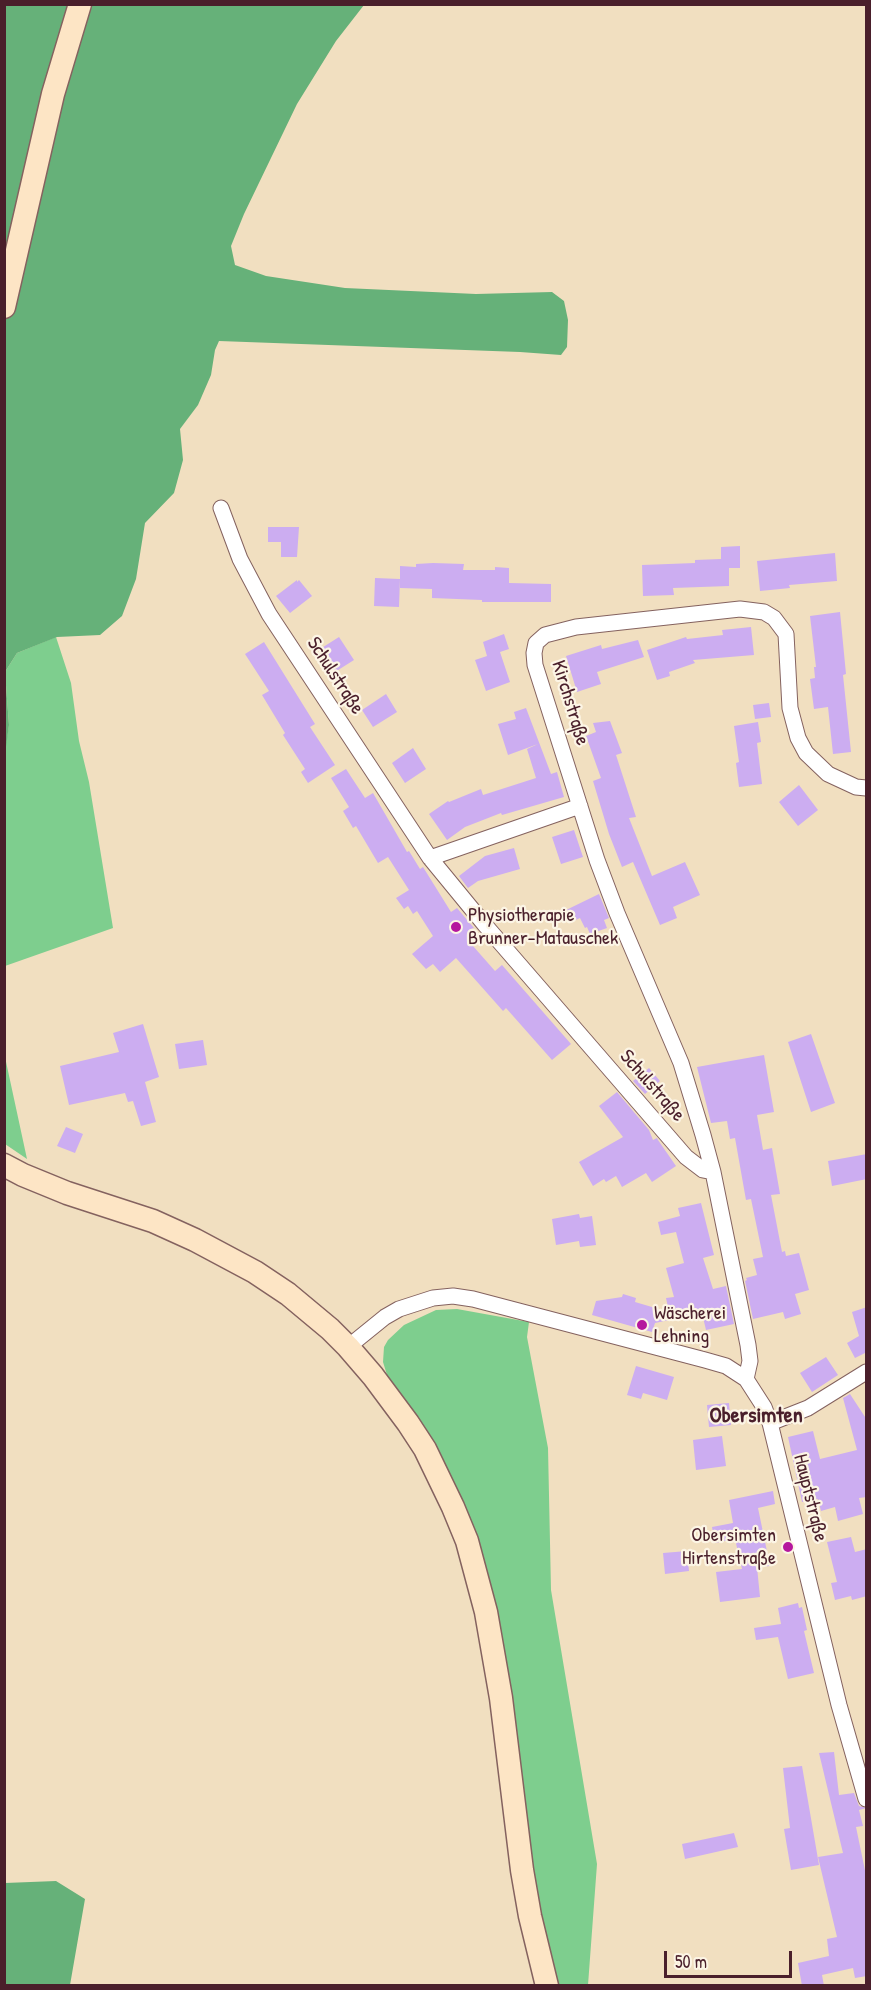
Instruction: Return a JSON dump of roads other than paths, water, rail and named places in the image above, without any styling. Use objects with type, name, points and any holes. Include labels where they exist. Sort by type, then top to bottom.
[{"type":"main road","points":[[4,307],[52,94],[80,4]]},
{"type":"main road","points":[[4,1165],[66,1193],[153,1221],[231,1258],[288,1294],[348,1347],[388,1394],[425,1449],[467,1541],[493,1644],[519,1847],[530,1916],[547,1986]]},
{"type":"street","name":"Schulstraße","points":[[221,508],[240,559],[264,604],[430,858],[686,1157],[703,1170],[713,1172]]},
{"type":"street","name":"Kirchstraße","points":[[713,1172],[681,1063],[597,860],[535,665],[536,643],[540,638],[555,631],[576,627],[740,609],[764,612],[774,618],[786,634],[790,708],[798,738],[806,753],[828,774],[856,787],[867,788]]},
{"type":"street","points":[[430,858],[580,806]]},
{"type":"street","points":[[713,1172],[748,1345],[750,1361],[746,1379]]},
{"type":"street","name":"Hauptstraße","points":[[348,1347],[385,1317],[399,1309],[433,1298],[453,1296],[473,1299],[705,1360],[726,1366],[746,1379],[764,1407],[770,1424],[839,1705],[867,1799]]},
{"type":"street","points":[[770,1424],[808,1408],[867,1372]]},
{"type":"place","name":"Physiotherapie Brunner-Matauschek","points":[[456,927]]},
{"type":"place","name":"Wäscherei Lehning","points":[[642,1325]]},
{"type":"place","name":"Obersimten Hirtenstraße","points":[[788,1547]]},
{"type":"district","name":"Obersimten","points":[[756,1416]]}]
